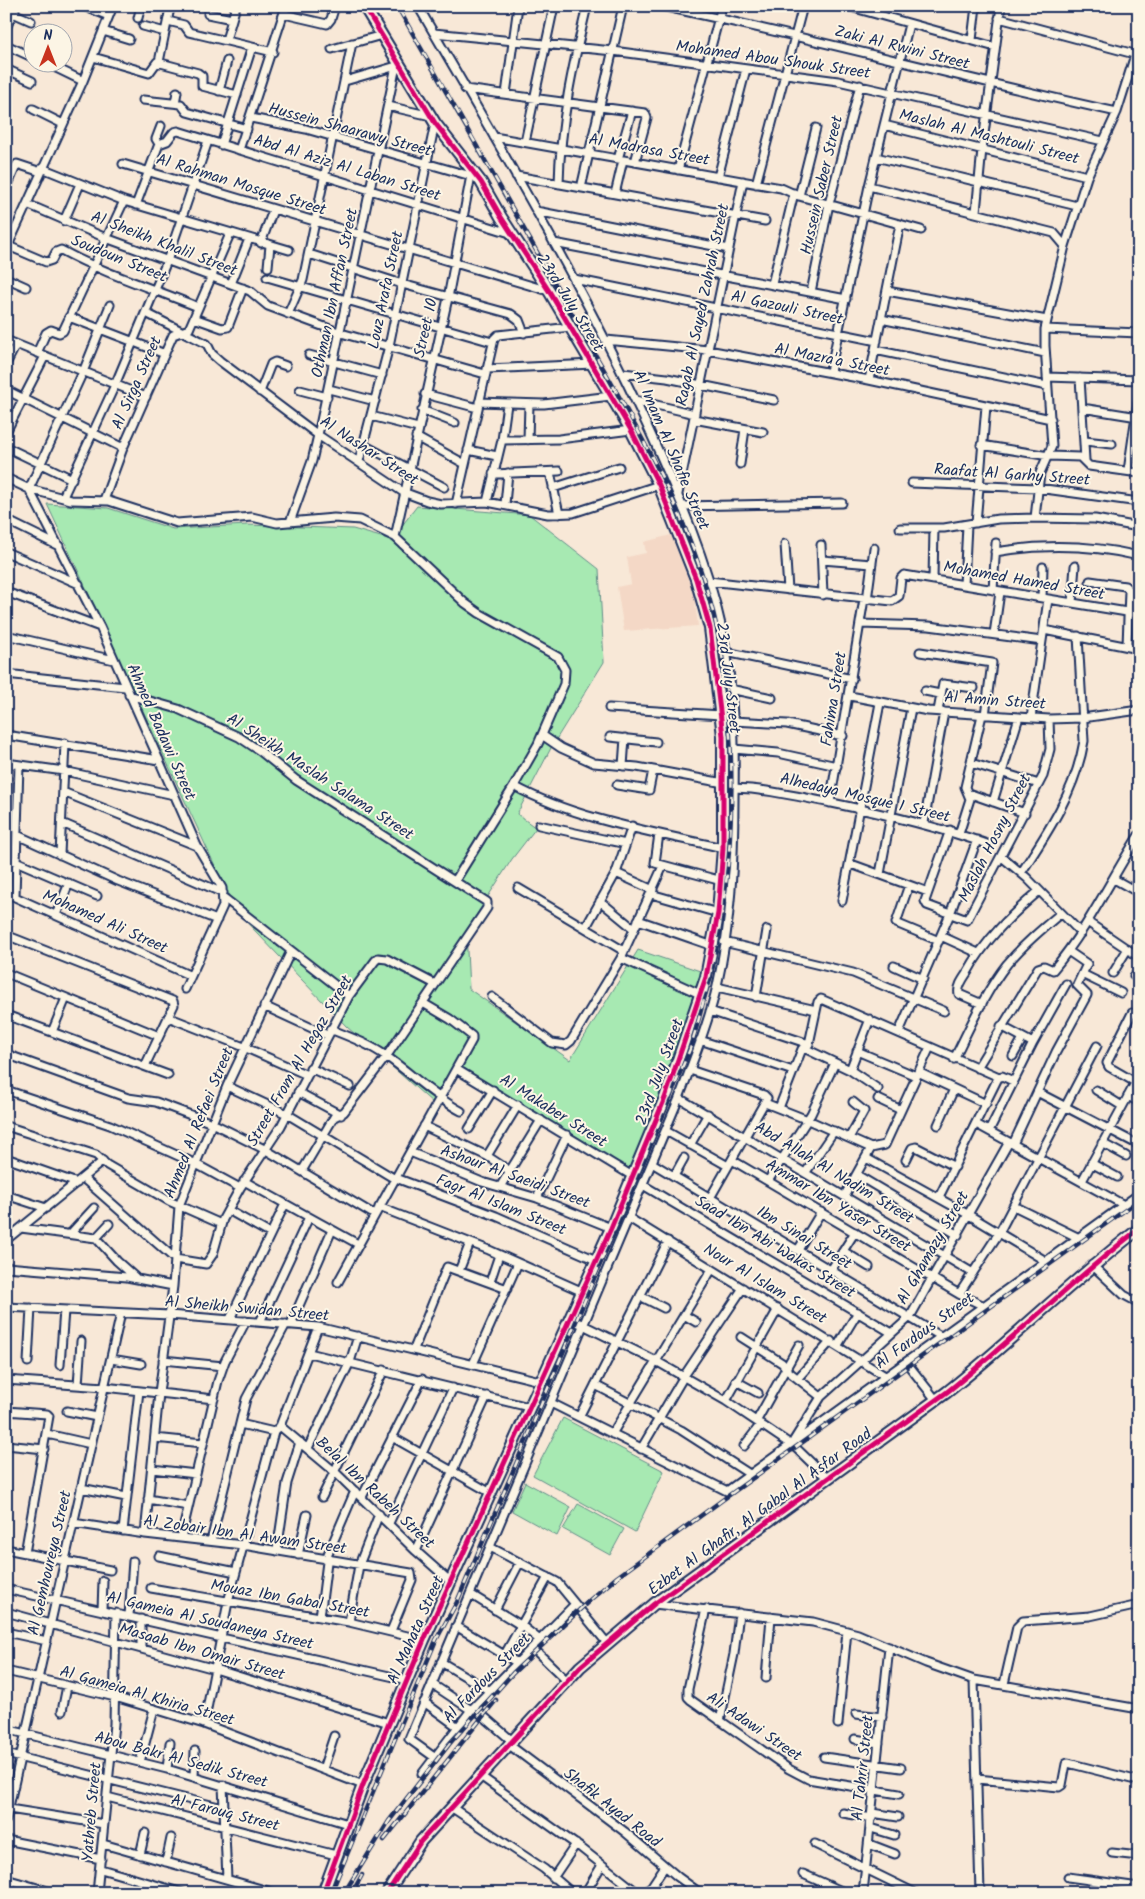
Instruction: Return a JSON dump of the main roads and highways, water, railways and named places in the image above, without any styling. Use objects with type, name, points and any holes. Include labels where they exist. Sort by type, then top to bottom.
[{"type":"railway","points":[[331,1893],[436,1640],[457,1602],[690,1049],[719,932],[729,856],[731,817],[730,736],[722,656],[706,587],[692,545],[675,505],[636,426],[397,6]]},
{"type":"railway","points":[[344,1893],[389,1821],[450,1743],[513,1673],[591,1599],[617,1577],[721,1501],[1139,1200]]},
{"type":"railway","points":[[384,1840],[496,1700]]},
{"type":"railway","points":[[352,1893],[362,1875]]}]
